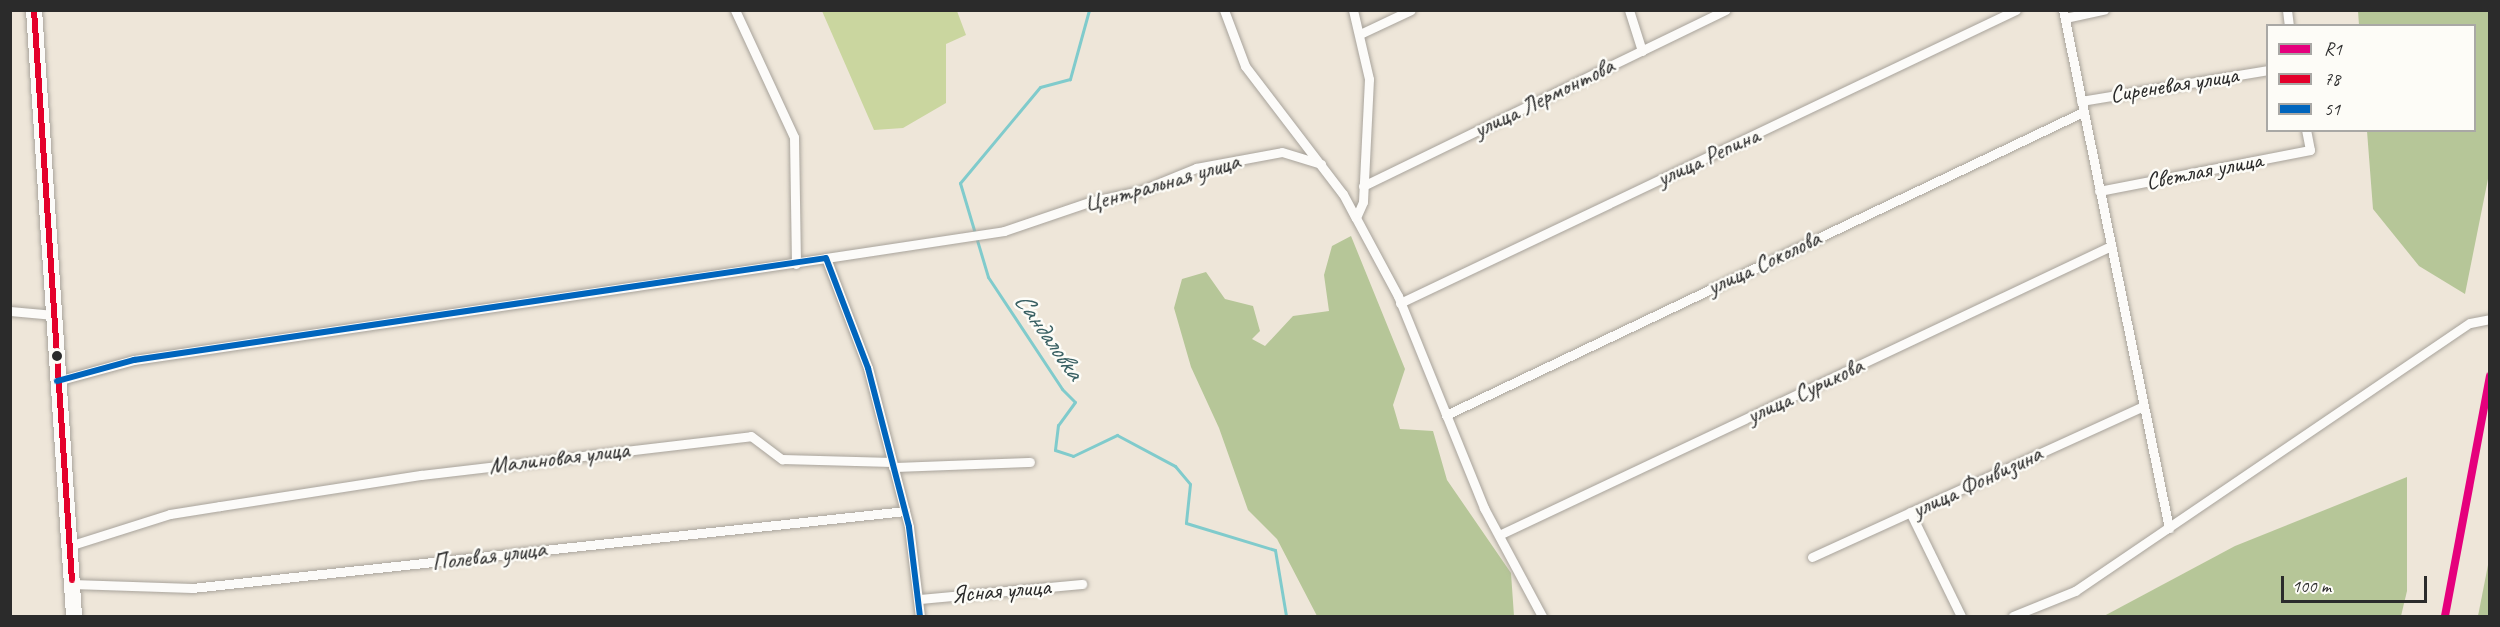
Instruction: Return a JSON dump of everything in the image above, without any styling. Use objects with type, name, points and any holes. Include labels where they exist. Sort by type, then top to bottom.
[{"type":"highway","points":[[34,10],[74,616]]},
{"type":"street","points":[[735,10],[794,137],[796,264]]},
{"type":"street","points":[[1224,10],[1245,66],[1321,164],[1356,218],[1400,303],[1499,535],[1542,616]]},
{"type":"street","points":[[1353,10],[1369,79],[1364,202],[1356,218]]},
{"type":"street","points":[[1360,34],[1411,10]]},
{"type":"street","points":[[1629,10],[1642,51]]},
{"type":"street","name":"улица Лермонтова","points":[[1363,186],[1726,10]]},
{"type":"street","name":"улица Репина","points":[[1400,303],[2016,10]]},
{"type":"street","points":[[2104,10],[2064,14],[2169,528]]},
{"type":"street","name":"Сиреневая улица","points":[[2081,101],[2266,70]]},
{"type":"street","name":"улица Соколова","points":[[1446,415],[2083,112]]},
{"type":"street","name":"Светлая улица","points":[[2099,191],[2310,150],[2306,132]]},
{"type":"street","name":"Центральная улица","points":[[57,381],[134,360],[796,264],[879,248],[959,240],[1004,231],[1089,202],[1140,191],[1196,168],[1282,152],[1321,164]]},
{"type":"street","name":"улица Сурикова","points":[[1499,535],[2110,246]]},
{"type":"street","points":[[826,258],[868,368],[905,511],[920,616]]},
{"type":"street","points":[[10,311],[54,315]]},
{"type":"street","points":[[2013,616],[2075,591],[2470,323],[2490,319]]},
{"type":"street","name":"улица Фонвизина","points":[[1812,557],[2143,406]]},
{"type":"street","name":"Малиновая улица","points":[[69,546],[171,514],[220,506],[421,475],[751,436],[782,459],[893,464],[1030,462]]},
{"type":"street","name":"Полевая улица","points":[[72,584],[192,588],[905,511]]},
{"type":"street","points":[[1911,512],[1960,616]]},
{"type":"street","name":"Ясная улица","points":[[919,599],[1082,584]]},
{"type":"green space","points":[[822,11],[957,11],[966,35],[946,44],[946,103],[903,128],[874,130]]},
{"type":"green space","points":[[2358,11],[2489,11],[2489,174],[2465,294],[2419,266],[2373,209],[2367,132],[2476,132],[2476,24],[2359,24]]},
{"type":"green space","points":[[1351,236],[1405,369],[1393,405],[1400,429],[1433,431],[1447,480],[1511,573],[1514,616],[1317,616],[1277,539],[1248,510],[1219,428],[1191,367],[1174,308],[1182,279],[1206,272],[1225,299],[1253,306],[1260,331],[1252,339],[1265,346],[1293,316],[1329,311],[1324,275],[1332,246]]},
{"type":"green space","points":[[2407,477],[2407,591],[2401,616],[2104,616],[2235,546]]},
{"type":"green space","points":[[2489,560],[2489,616],[2478,616]]},
{"type":"waterway","name":"Сандаловка","points":[[1089,10],[1070,79],[1040,87],[960,183],[988,277],[1062,389],[1075,402],[1058,425],[1055,450],[1073,456],[1117,435],[1175,466],[1190,484],[1186,523],[1275,550],[1286,616]]},
{"type":"transit line","name":"78","points":[[34,10],[72,580]]},
{"type":"transit line","name":"51","points":[[57,381],[134,360],[826,258],[868,368],[909,527],[920,616]]},
{"type":"transit line","name":"R1","points":[[2445,616],[2490,376]]}]
